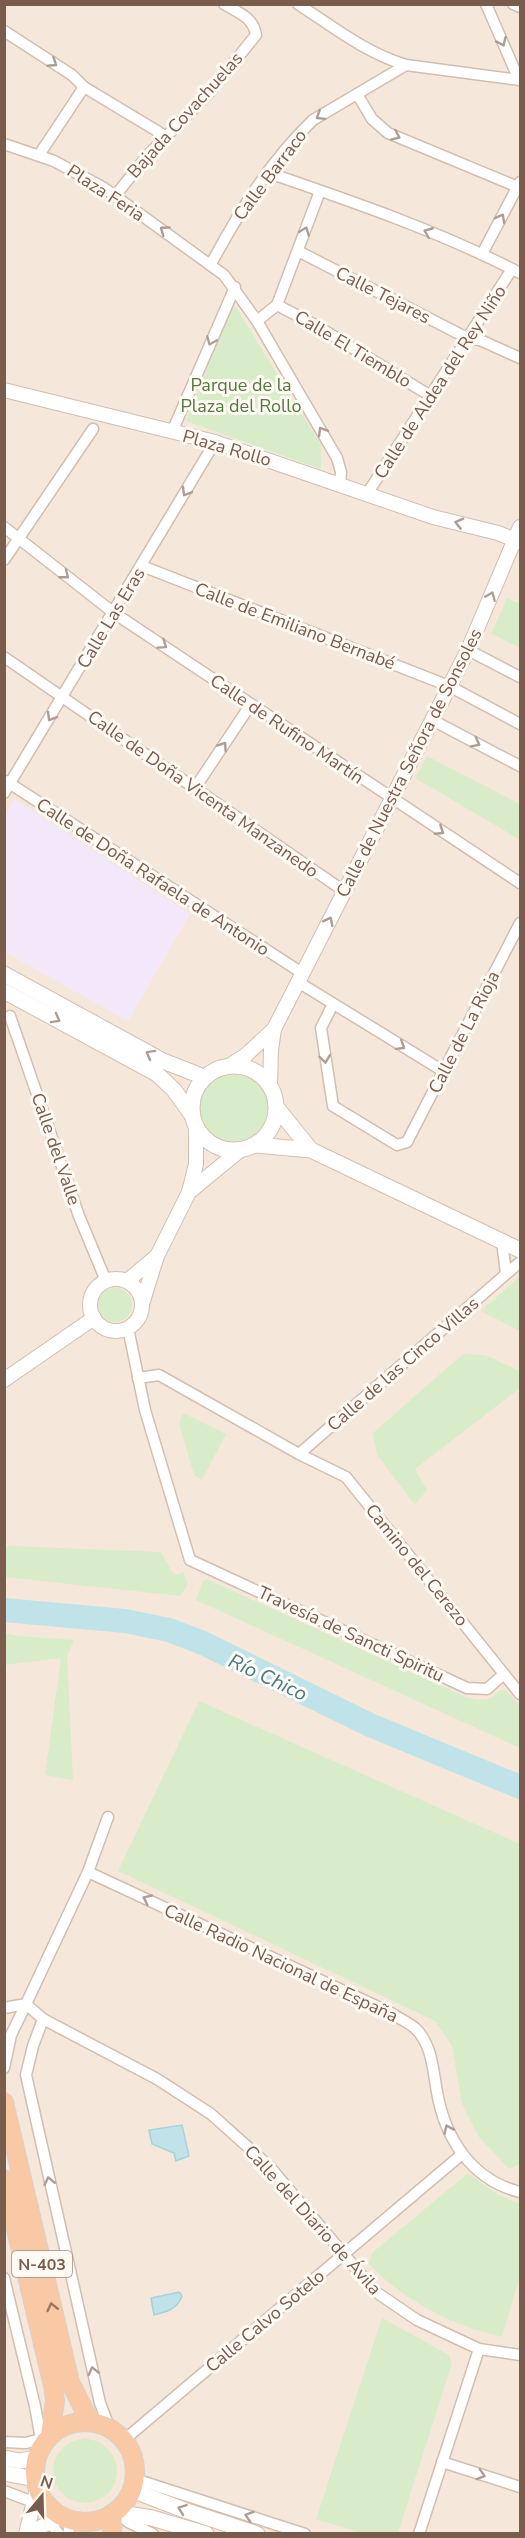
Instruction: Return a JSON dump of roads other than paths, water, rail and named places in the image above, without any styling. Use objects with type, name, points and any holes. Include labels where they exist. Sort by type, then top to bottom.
[{"type":"highway","name":"N-403","points":[[4,2102],[70,2382],[90,2422]]},
{"type":"highway","name":"N-403","points":[[4,2179],[55,2401],[40,2440],[37,2492]]},
{"type":"highway","points":[[40,2440],[61,2427],[75,2422],[90,2422],[109,2427],[124,2440],[135,2465],[124,2509],[112,2534]]},
{"type":"highway","points":[[37,2492],[67,2526],[89,2522],[124,2509]]},
{"type":"main road","points":[[4,974],[163,1061],[204,1077]]},
{"type":"main road","points":[[4,991],[157,1074],[174,1090],[207,1141],[222,1149],[239,1150],[256,1145],[311,1150],[520,1250]]},
{"type":"main road","points":[[194,1122],[191,1102],[204,1077],[215,1070],[229,1066],[244,1067],[259,1074],[270,1085],[277,1108],[311,1150]]},
{"type":"main road","points":[[256,1145],[267,1135],[274,1123],[277,1108]]},
{"type":"main road","points":[[4,2458],[20,2461],[40,2440]]},
{"type":"main road","points":[[4,2473],[37,2492]]},
{"type":"main road","points":[[124,2509],[148,2529],[206,2534]]},
{"type":"main road","points":[[124,2509],[184,2510],[257,2534]]},
{"type":"street","name":"Bajada Covachuelas","points":[[115,196],[147,156],[208,94],[256,35],[255,26],[249,18],[224,4]]},
{"type":"street","points":[[298,4],[370,51],[406,65],[520,80]]},
{"type":"street","points":[[486,4],[520,80]]},
{"type":"street","points":[[513,4],[520,7]]},
{"type":"street","points":[[4,31],[72,75],[84,87],[167,137]]},
{"type":"street","name":"Calle Barraco","points":[[212,264],[237,216],[313,120],[406,65]]},
{"type":"street","points":[[39,155],[84,87]]},
{"type":"street","points":[[357,94],[372,119],[388,133],[519,185],[482,254]]},
{"type":"street","name":"Plaza Feria","points":[[4,144],[69,167],[115,196],[212,264],[235,287]]},
{"type":"street","points":[[269,173],[482,254],[516,271]]},
{"type":"street","points":[[257,321],[277,305],[321,191]]},
{"type":"street","name":"Calle Tejares","points":[[298,251],[469,339],[480,340],[520,358]]},
{"type":"street","name":"Calle de Aldea del Rey Niño","points":[[367,495],[429,395],[516,271]]},
{"type":"street","points":[[235,287],[338,458],[341,472],[340,485]]},
{"type":"street","name":"Plaza Rollo","points":[[235,287],[172,432],[215,442],[433,517],[519,536]]},
{"type":"street","name":"Calle El Tiemblo","points":[[277,305],[317,326],[429,395]]},
{"type":"street","points":[[4,390],[172,432]]},
{"type":"street","points":[[4,560],[93,429]]},
{"type":"street","name":"Calle Las Eras","points":[[6,786],[63,697],[215,442]]},
{"type":"street","name":"Calle de Rufino Martín","points":[[4,527],[114,613],[520,883]]},
{"type":"street","name":"Calle de Nuestra Señora de Sonsoles","points":[[270,1085],[274,1029],[468,650],[519,536]]},
{"type":"street","name":"Calle de Emiliano Bernabé","points":[[142,566],[449,686],[520,724]]},
{"type":"street","points":[[468,650],[520,677]]},
{"type":"street","name":"Calle de Doña Vicenta Manzanedo","points":[[4,657],[344,891]]},
{"type":"street","points":[[195,788],[251,704]]},
{"type":"street","points":[[432,720],[520,766]]},
{"type":"street","name":"Calle de Doña Rafaela de Antonio","points":[[6,786],[300,978],[333,1004],[443,1071]]},
{"type":"street","name":"Calle de La Rioja","points":[[333,1004],[321,1028],[333,1106],[397,1145],[406,1142],[520,923]]},
{"type":"street","name":"Calle del Valle","points":[[10,1016],[79,1216],[106,1281]]},
{"type":"street","name":"Calle de Nuestra Señora de Sonsoles","points":[[229,1066],[246,1055],[274,1029]]},
{"type":"street","points":[[142,1304],[138,1291],[127,1281],[113,1279],[100,1285],[92,1297],[92,1311],[99,1324],[113,1330],[128,1328],[138,1318],[157,1256],[189,1192],[196,1164],[194,1122]]},
{"type":"street","points":[[189,1192],[239,1150]]},
{"type":"street","points":[[502,1242],[506,1273]]},
{"type":"street","points":[[127,1281],[157,1256]]},
{"type":"street","name":"Calle de las Cinco Villas","points":[[299,1454],[432,1341],[520,1262]]},
{"type":"street","points":[[4,1380],[94,1318]]},
{"type":"street","points":[[128,1328],[138,1378],[159,1375],[299,1454]]},
{"type":"street","name":"Travesía de Sancti Spiritu","points":[[138,1378],[145,1410],[190,1560],[467,1688],[487,1689],[504,1674]]},
{"type":"street","name":"Camino del Cerezo","points":[[299,1454],[346,1477],[520,1694]]},
{"type":"street","points":[[4,2068],[11,2035],[88,1872],[108,1817]]},
{"type":"street","name":"Calle Radio Nacional de España","points":[[88,1872],[391,2013],[415,2028],[432,2057],[437,2095],[445,2124],[461,2155],[484,2175],[520,2192]]},
{"type":"street","points":[[4,2008],[26,2004]]},
{"type":"street","name":"Calle del Diario de Ávila","points":[[26,2004],[44,2019],[157,2079],[211,2114],[269,2166],[376,2292],[417,2320],[479,2349],[520,2355]]},
{"type":"street","points":[[44,2019],[33,2046],[26,2075],[100,2403],[109,2427]]},
{"type":"street","name":"Calle Calvo Sotelo","points":[[124,2440],[461,2155]]},
{"type":"street","points":[[4,2278],[40,2440],[4,2442]]},
{"type":"street","points":[[419,2534],[479,2349]]},
{"type":"street","points":[[442,2462],[520,2487]]},
{"type":"street","points":[[4,2491],[37,2492],[26,2534]]},
{"type":"street","points":[[124,2509],[305,2534]]},
{"type":"street","points":[[32,2534],[37,2528],[67,2526]]},
{"type":"water","points":[[182,2125],[189,2156],[176,2161],[174,2153],[152,2144],[149,2130]]},
{"type":"water","points":[[179,2292],[182,2296],[175,2307],[154,2315],[151,2298]]},
{"type":"waterway","name":"Río Chico","points":[[4,1610],[125,1621],[169,1630],[203,1643],[370,1725],[520,1787]]},
{"type":"park label","name":"Parque de la Plaza del Rollo","points":[[241,395]]}]
